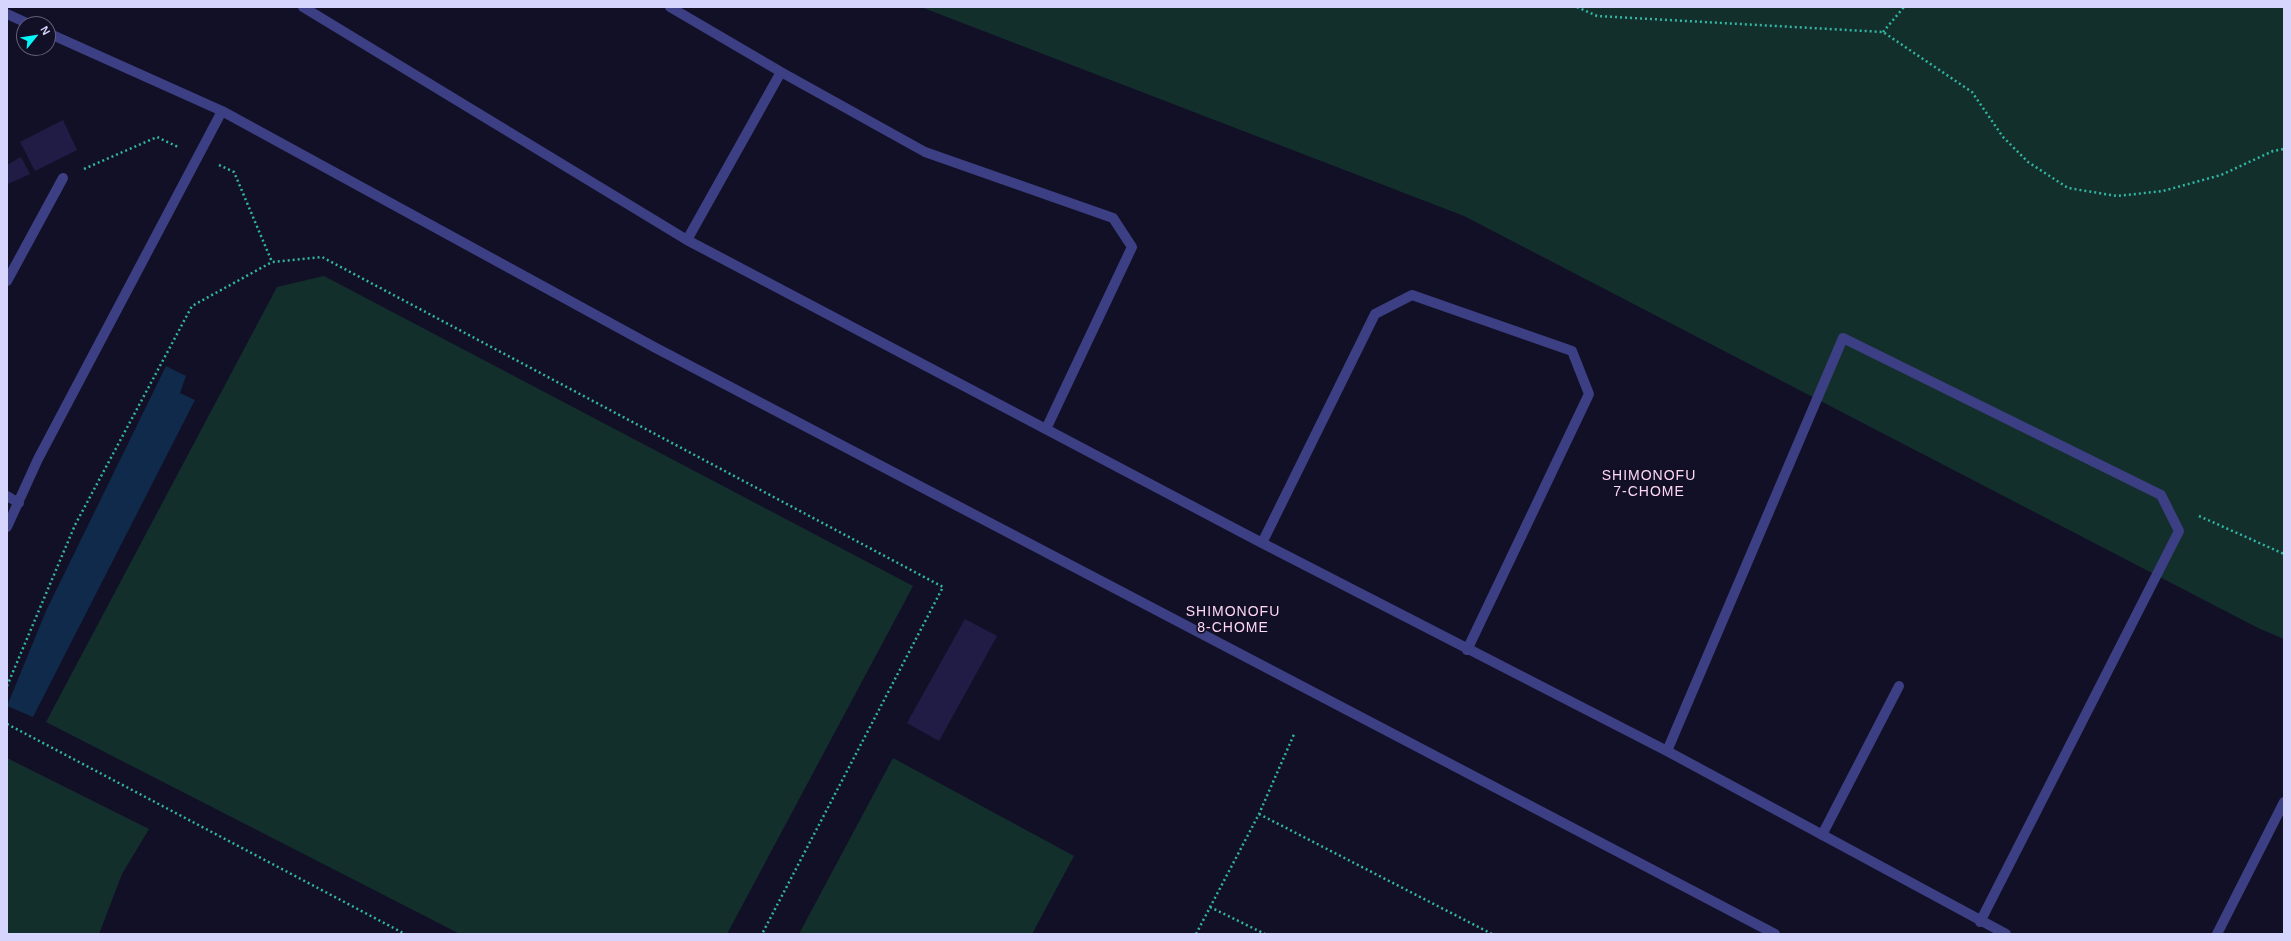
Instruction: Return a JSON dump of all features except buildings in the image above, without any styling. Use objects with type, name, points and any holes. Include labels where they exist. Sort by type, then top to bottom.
[{"type":"street","points":[[302,7],[687,240],[1467,650],[1667,751],[1822,834],[1980,922],[2006,934]]},
{"type":"street","points":[[670,7],[781,72],[925,152],[1113,218],[1132,247],[1046,429]]},
{"type":"street","points":[[56,37],[222,111],[654,347],[1775,934]]},
{"type":"street","points":[[687,240],[781,72]]},
{"type":"street","points":[[7,527],[38,460],[222,111]]},
{"type":"street","points":[[7,280],[63,178]]},
{"type":"street","points":[[1262,543],[1375,314],[1412,295],[1572,351],[1589,394],[1467,650]]},
{"type":"street","points":[[1667,751],[1843,338],[2161,495],[2179,531],[1980,922]]},
{"type":"street","points":[[7,496],[19,503]]},
{"type":"street","points":[[1822,834],[1899,686]]},
{"type":"street","points":[[2217,934],[2284,802]]},
{"type":"path","points":[[1577,7],[1597,16],[1884,32],[1972,92],[2003,137],[2028,162],[2068,188],[2117,196],[2163,191],[2221,175],[2273,151],[2284,149]]},
{"type":"path","points":[[1884,32],[1904,7]]},
{"type":"path","points":[[63,178],[157,137],[198,157],[234,172],[272,262]]},
{"type":"path","points":[[7,686],[75,525],[192,306],[272,262],[322,257],[943,587],[762,934]]},
{"type":"path","points":[[2172,516],[2190,512],[2284,554]]},
{"type":"path","points":[[7,724],[405,934]]},
{"type":"path","points":[[1196,934],[1258,814],[1295,732]]},
{"type":"path","points":[[1258,814],[1492,934]]},
{"type":"path","points":[[1210,907],[1265,934]]},
{"type":"green space","points":[[921,7],[2284,7],[2284,639],[2258,628],[1464,216]]},
{"type":"green space","points":[[324,276],[913,586],[727,934],[460,934],[46,722],[277,287]]},
{"type":"green space","points":[[7,758],[149,829],[122,874],[99,934],[7,934]]},
{"type":"green space","points":[[893,758],[1074,856],[1032,934],[799,934]]},
{"type":"water","points":[[166,366],[186,376],[180,393],[195,400],[33,717],[7,706],[46,611]]},
{"type":"district","name":"SHIMONOFU 7-CHOME","points":[[1649,484]]},
{"type":"district","name":"SHIMONOFU 8-CHOME","points":[[1233,620]]}]
